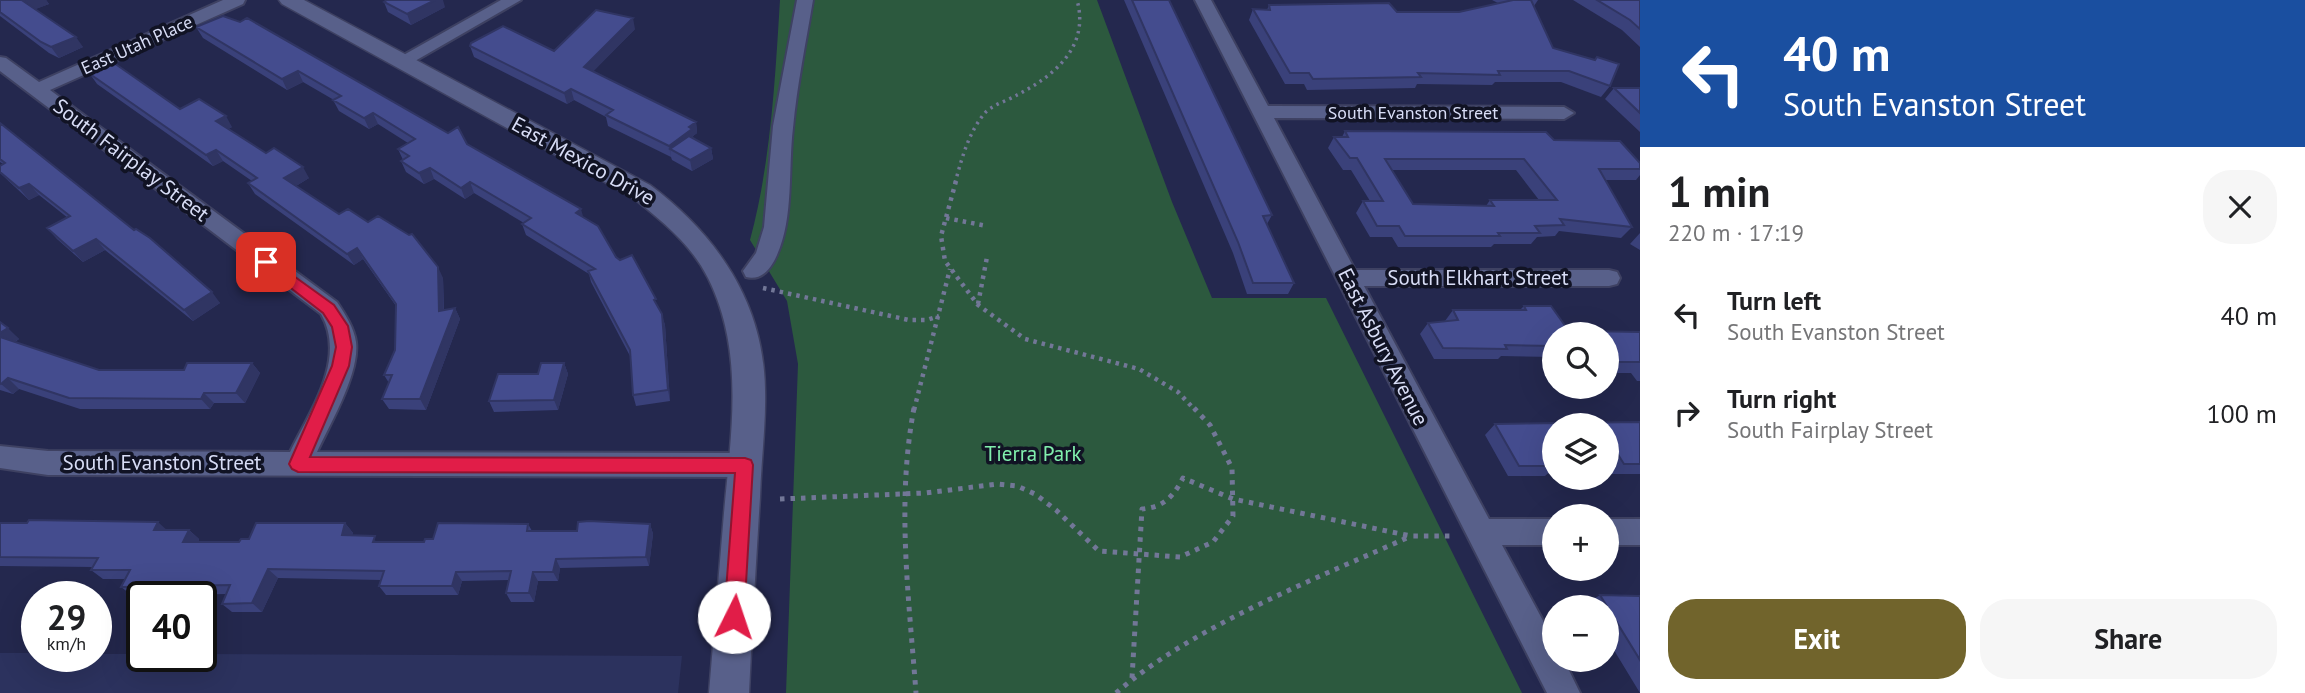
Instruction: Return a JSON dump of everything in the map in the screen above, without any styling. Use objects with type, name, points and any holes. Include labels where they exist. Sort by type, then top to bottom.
[{"type":"street","name":"East Utah Place","points":[[36,90],[237,0]]},
{"type":"street","name":"East Mexico Drive","points":[[289,0],[641,191],[685,225],[704,246],[731,297],[746,350],[750,389],[729,693]]},
{"type":"street","points":[[402,61],[513,0]]},
{"type":"street","points":[[758,279],[775,227],[783,126],[805,0]]},
{"type":"street","name":"East Asbury Avenue","points":[[1203,0],[1564,693]]},
{"type":"street","name":"South Fairplay Street","points":[[0,62],[329,309],[340,326],[344,347],[341,366],[298,464]]},
{"type":"street","name":"South Evanston Street","points":[[1262,112],[1564,113]]},
{"type":"street","name":"South Elkhart Street","points":[[1347,278],[1609,278]]},
{"type":"street","name":"South Evanston Street","points":[[0,457],[48,463],[745,465]]},
{"type":"street","points":[[1479,532],[1542,532]]},
{"type":"street","points":[[1619,532],[1640,532]]},
{"type":"path","points":[[780,499],[906,493],[998,484],[1017,486],[1035,494],[1056,510],[1099,551],[1137,553],[1154,557],[1180,557],[1213,541],[1233,516],[1232,468],[1210,425],[1178,392],[1139,369],[1025,339],[978,305],[945,261],[941,236],[966,144],[986,111],[1020,94],[1061,67],[1077,41],[1077,0]]},
{"type":"path","points":[[946,218],[987,226]]},
{"type":"path","points":[[978,305],[987,257]]},
{"type":"path","points":[[916,693],[905,520],[907,450],[913,410],[940,316],[950,269]]},
{"type":"path","points":[[758,279],[909,320],[927,320],[940,316]]},
{"type":"path","points":[[1132,678],[1137,553],[1142,509],[1159,508],[1173,498],[1183,478],[1233,499],[1412,536],[1449,537],[1479,532]]},
{"type":"path","points":[[1116,693],[1132,678],[1180,648],[1259,605],[1412,536]]},
{"type":"shaded area","points":[[0,653],[21,653],[21,672],[112,672],[112,654],[126,654],[126,672],[217,672],[217,654],[682,656],[678,693],[0,693]]},
{"type":"green space","name":"Tierra Park","points":[[780,0],[1097,0],[1172,202],[1212,298],[1326,298],[1522,693],[786,693],[798,364],[787,301],[750,240],[767,151]]},
{"type":"building","points":[[0,0],[25,0],[23,1],[76,37],[51,47],[0,12]]},
{"type":"building","points":[[435,0],[407,14],[384,2]]},
{"type":"building","points":[[1132,0],[1169,0],[1272,215],[1263,216],[1294,283],[1253,283],[1238,242]]},
{"type":"building","points":[[1513,0],[1531,0],[1553,48],[1619,64],[1610,86],[1569,71],[1498,71],[1500,75],[1418,73],[1421,77],[1313,79],[1309,73],[1290,73],[1253,9],[1270,10],[1269,5],[1389,3],[1397,12],[1459,12]]},
{"type":"building","points":[[1597,0],[1640,0],[1640,29],[1630,20]]},
{"type":"building","points":[[596,10],[633,18],[584,67],[696,122],[689,127],[692,129],[669,146],[606,115],[613,110],[571,89],[564,93],[470,46],[503,26],[554,51]]},
{"type":"building","points":[[223,16],[240,22],[247,18],[448,133],[458,127],[467,144],[581,209],[576,213],[598,226],[616,257],[620,260],[632,255],[656,299],[654,300],[662,314],[668,390],[633,395],[630,350],[588,271],[595,269],[522,224],[531,218],[470,182],[461,188],[430,168],[419,173],[401,161],[409,156],[398,149],[415,139],[373,113],[364,118],[333,100],[341,96],[298,71],[282,79],[196,27]]},
{"type":"building","points":[[114,63],[180,109],[199,99],[226,116],[216,121],[266,153],[274,148],[303,167],[284,178],[339,214],[348,209],[368,222],[378,216],[409,235],[412,234],[438,267],[439,311],[455,308],[420,399],[382,399],[392,375],[384,375],[395,350],[396,304],[357,248],[347,254],[248,183],[257,178],[216,150],[206,155],[90,74]]},
{"type":"building","points":[[1614,88],[1640,88],[1640,113]]},
{"type":"building","points":[[0,123],[134,230],[150,238],[212,292],[184,310],[96,239],[73,251],[47,228],[70,216],[29,184],[19,188],[0,172],[0,166],[5,163],[0,159]]},
{"type":"building","points":[[1345,131],[1546,132],[1554,140],[1620,141],[1640,163],[1640,169],[1599,169],[1632,227],[1560,219],[1564,225],[1535,226],[1540,233],[1498,233],[1500,236],[1405,236],[1399,226],[1377,226],[1363,201],[1383,201],[1357,158],[1350,158],[1334,137],[1348,137]],"holes":[[[1385,159],[1524,159],[1557,200],[1490,200],[1494,206],[1413,204]]]},
{"type":"building","points":[[689,136],[711,148],[690,160],[670,149]]},
{"type":"building","points":[[1524,306],[1551,306],[1562,322],[1542,322],[1542,346],[1505,345],[1507,349],[1443,348],[1428,323],[1458,320],[1453,310],[1526,310]]},
{"type":"building","points":[[0,322],[8,328],[0,333]]},
{"type":"building","points":[[1619,332],[1640,332],[1640,362],[1619,362]]},
{"type":"building","points":[[0,337],[99,370],[184,370],[187,363],[252,363],[236,393],[204,393],[201,399],[69,398],[8,378],[1,384]]},
{"type":"building","points":[[541,363],[564,363],[554,400],[489,401],[498,374],[538,374]]},
{"type":"building","points":[[1619,422],[1640,422],[1640,464],[1624,464],[1619,456]]},
{"type":"building","points":[[1542,423],[1542,466],[1519,466],[1495,424]]},
{"type":"building","points":[[29,520],[158,522],[154,530],[189,530],[183,542],[239,542],[241,539],[249,539],[256,523],[345,523],[342,535],[375,536],[373,542],[424,542],[425,539],[433,539],[438,523],[528,524],[527,531],[577,531],[578,522],[589,521],[650,524],[646,557],[556,559],[553,572],[533,572],[529,593],[506,593],[511,571],[456,572],[452,586],[379,586],[384,571],[268,569],[252,603],[222,604],[230,585],[217,585],[217,581],[126,581],[126,587],[121,587],[130,570],[91,570],[98,558],[0,557],[0,523],[27,523]]},
{"type":"building","points":[[1619,595],[1640,596],[1640,660],[1619,626]]},
{"type":"route","points":[[266,262],[329,309],[340,326],[344,347],[341,366],[298,464],[745,465],[734,617]]}]
